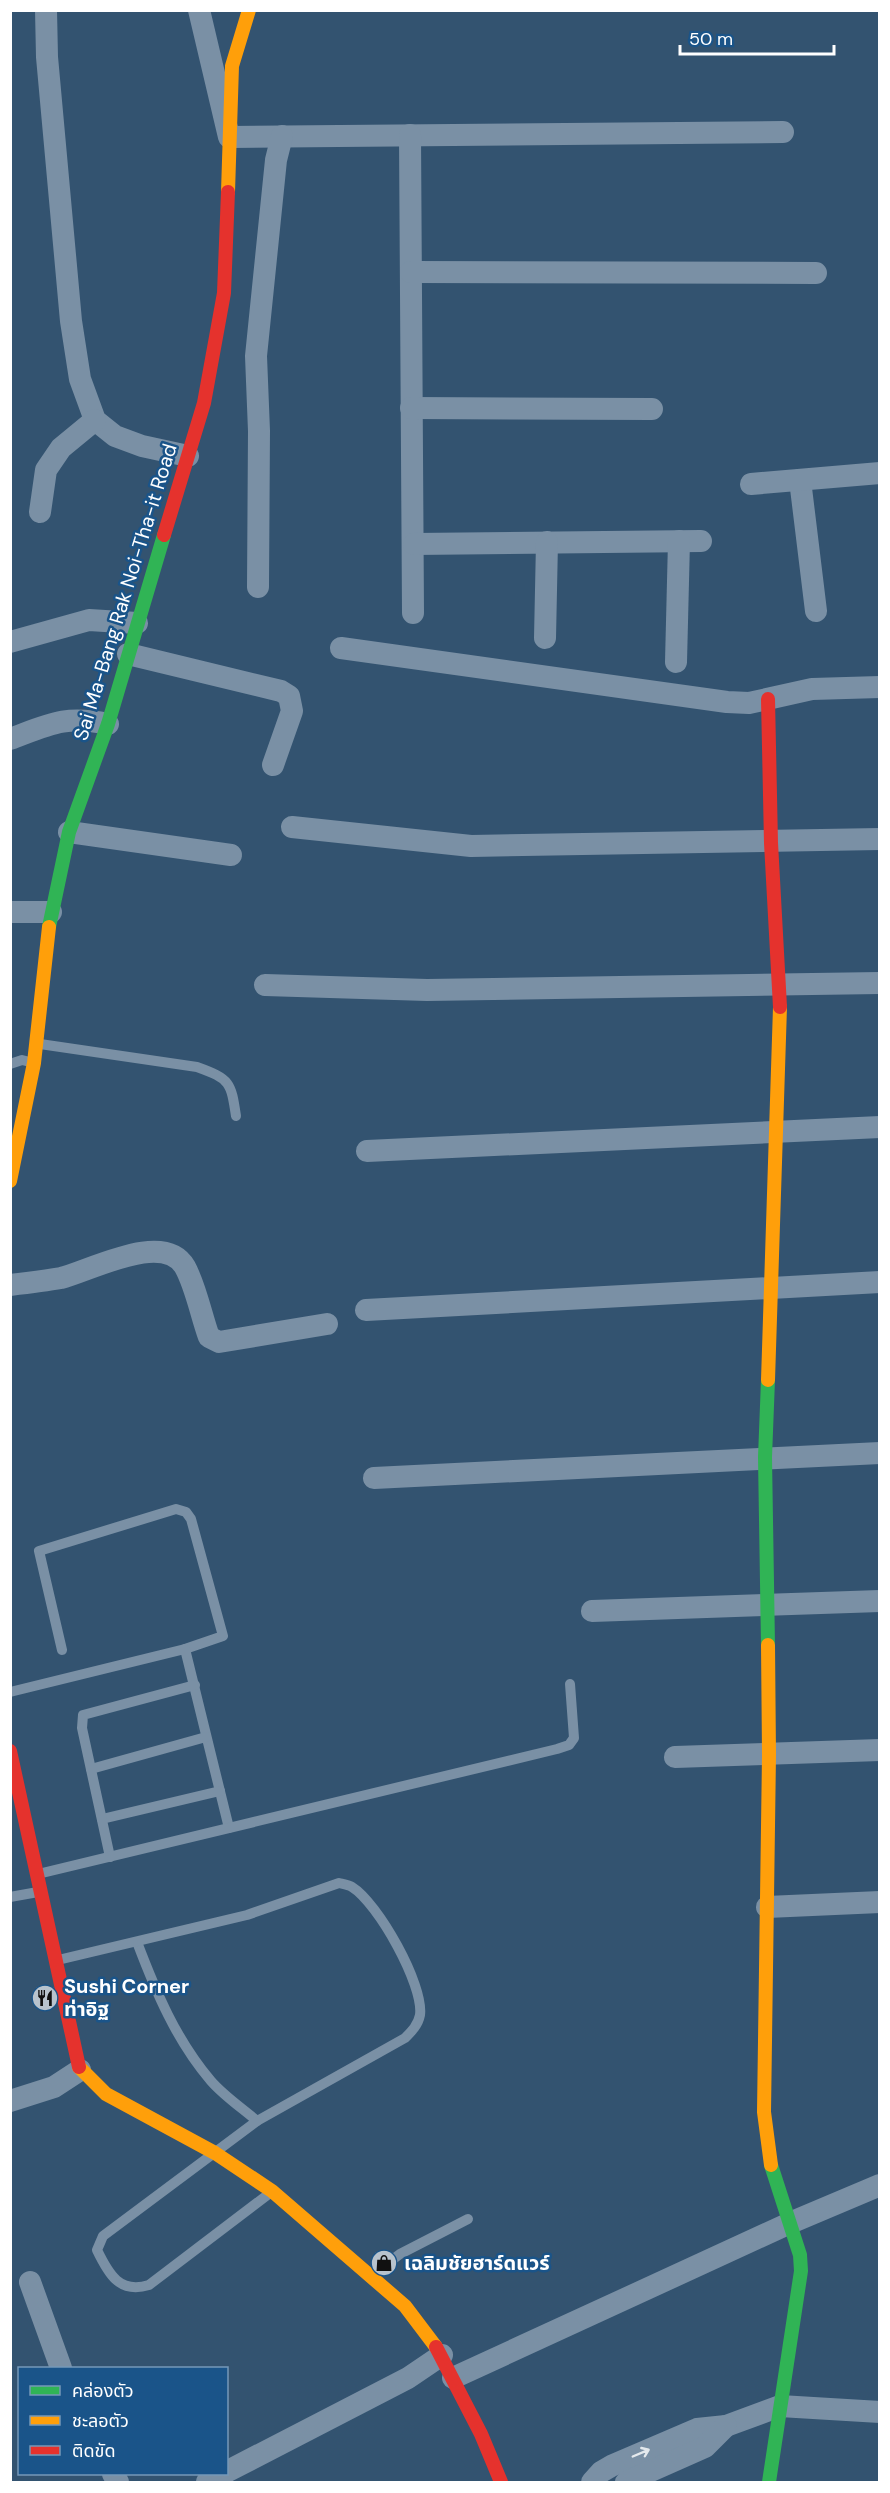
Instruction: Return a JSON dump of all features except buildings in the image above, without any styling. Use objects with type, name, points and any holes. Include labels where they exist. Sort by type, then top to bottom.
[{"type":"street","points":[[46,10],[47,57],[70,321],[80,379],[95,420],[115,436],[142,446],[188,456]]},
{"type":"street","points":[[199,10],[229,137],[783,132]]},
{"type":"street","name":"Sai Ma-Bang Rak Noi-Tha-it Road","points":[[10,1181],[34,1063],[51,912],[69,832],[108,724],[204,403],[224,293],[232,66],[249,10]]},
{"type":"street","points":[[410,135],[413,613]]},
{"type":"street","points":[[258,587],[259,431],[256,356],[276,160],[282,136]]},
{"type":"street","points":[[411,272],[816,273]]},
{"type":"street","points":[[411,408],[652,409]]},
{"type":"street","points":[[40,512],[46,470],[61,448],[95,420]]},
{"type":"street","points":[[751,484],[879,473]]},
{"type":"street","points":[[800,480],[816,611]]},
{"type":"street","points":[[414,543],[690,541],[676,662]]},
{"type":"street","points":[[545,638],[547,542]]},
{"type":"street","points":[[10,642],[89,620],[137,623]]},
{"type":"street","points":[[341,648],[728,702],[749,703],[812,689],[879,687]]},
{"type":"street","points":[[128,654],[281,691],[289,696],[292,711],[273,765]]},
{"type":"street","points":[[768,699],[771,843],[781,986],[778,1131],[765,1457],[769,1755],[764,2112],[771,2166],[800,2255],[801,2271],[769,2482]]},
{"type":"street","points":[[10,739],[59,720],[81,719],[108,724]]},
{"type":"street","points":[[292,827],[471,846],[771,843],[879,839]]},
{"type":"street","points":[[69,832],[231,855]]},
{"type":"street","points":[[10,912],[51,912]]},
{"type":"street","points":[[265,985],[427,990],[879,983]]},
{"type":"street","points":[[367,1150],[879,1127]]},
{"type":"street","points":[[10,1285],[63,1277],[133,1254],[162,1252],[174,1256],[185,1266],[209,1337],[219,1342],[327,1324]]},
{"type":"street","points":[[366,1310],[879,1282]]},
{"type":"street","points":[[374,1478],[879,1453]]},
{"type":"street","points":[[592,1611],[879,1602]]},
{"type":"street","points":[[675,1757],[879,1750]]},
{"type":"street","points":[[11,1757],[80,2070],[106,2094],[215,2152],[272,2191],[372,2275],[405,2306],[442,2355],[501,2482]]},
{"type":"street","points":[[767,1907],[879,1902]]},
{"type":"street","points":[[10,2101],[54,2087],[80,2070]]},
{"type":"street","points":[[453,2378],[790,2223],[879,2185]]},
{"type":"street","points":[[30,2282],[61,2367]]},
{"type":"street","points":[[228,2472],[408,2378],[442,2355]]},
{"type":"street","points":[[591,2482],[613,2465],[697,2429],[726,2426],[780,2406],[879,2412]]},
{"type":"street","points":[[626,2482],[705,2447],[726,2426]]},
{"type":"lane","points":[[37,1043],[197,1067],[222,1076],[232,1086],[236,1116]]},
{"type":"lane","points":[[10,1064],[22,1060],[34,1063]]},
{"type":"lane","points":[[10,1692],[185,1649],[223,1636],[191,1519],[186,1512],[176,1509],[39,1551],[62,1650]]},
{"type":"lane","points":[[185,1649],[230,1828]]},
{"type":"lane","points":[[38,1874],[569,1745],[574,1738],[570,1684]]},
{"type":"lane","points":[[110,1857],[82,1728],[83,1715],[195,1685]]},
{"type":"lane","points":[[91,1769],[206,1737]]},
{"type":"lane","points":[[102,1819],[220,1791]]},
{"type":"lane","points":[[56,1960],[247,1915],[339,1883],[352,1887],[369,1903],[394,1942],[415,1983],[420,2004],[416,2027],[405,2038],[257,2121],[103,2236],[97,2250],[114,2277],[127,2288],[134,2289],[149,2285],[272,2191]]},
{"type":"lane","points":[[10,1897],[42,1892]]},
{"type":"lane","points":[[137,1942],[165,2011],[183,2043],[212,2082],[257,2121]]},
{"type":"lane","points":[[372,2275],[400,2254],[468,2219]]},
{"type":"traffic: fast","points":[[49,927],[69,832],[108,724],[164,535]]},
{"type":"traffic: fast","points":[[768,1380],[765,1457],[768,1645]]},
{"type":"traffic: fast","points":[[769,2482],[801,2271],[800,2255],[771,2165]]},
{"type":"traffic: slow","points":[[228,192],[232,66],[249,10]]},
{"type":"traffic: slow","points":[[10,1181],[34,1063],[49,927]]},
{"type":"traffic: slow","points":[[768,1380],[780,1007]]},
{"type":"traffic: slow","points":[[768,1645],[769,1755],[764,2112],[771,2165]]},
{"type":"traffic: slow","points":[[79,2067],[106,2094],[215,2153],[272,2191],[405,2306],[436,2347]]},
{"type":"traffic: jam","points":[[164,535],[204,403],[224,293],[228,192]]},
{"type":"traffic: jam","points":[[768,699],[771,843],[780,1007]]},
{"type":"traffic: jam","points":[[10,1751],[79,2067]]},
{"type":"traffic: jam","points":[[436,2347],[481,2434],[501,2482]]},
{"type":"place","name":"Sushi Corner ท่าอิฐ","points":[[45,1998]]},
{"type":"place","name":"เฉลิมชัยฮาร์ดแวร์","points":[[384,2263]]}]
